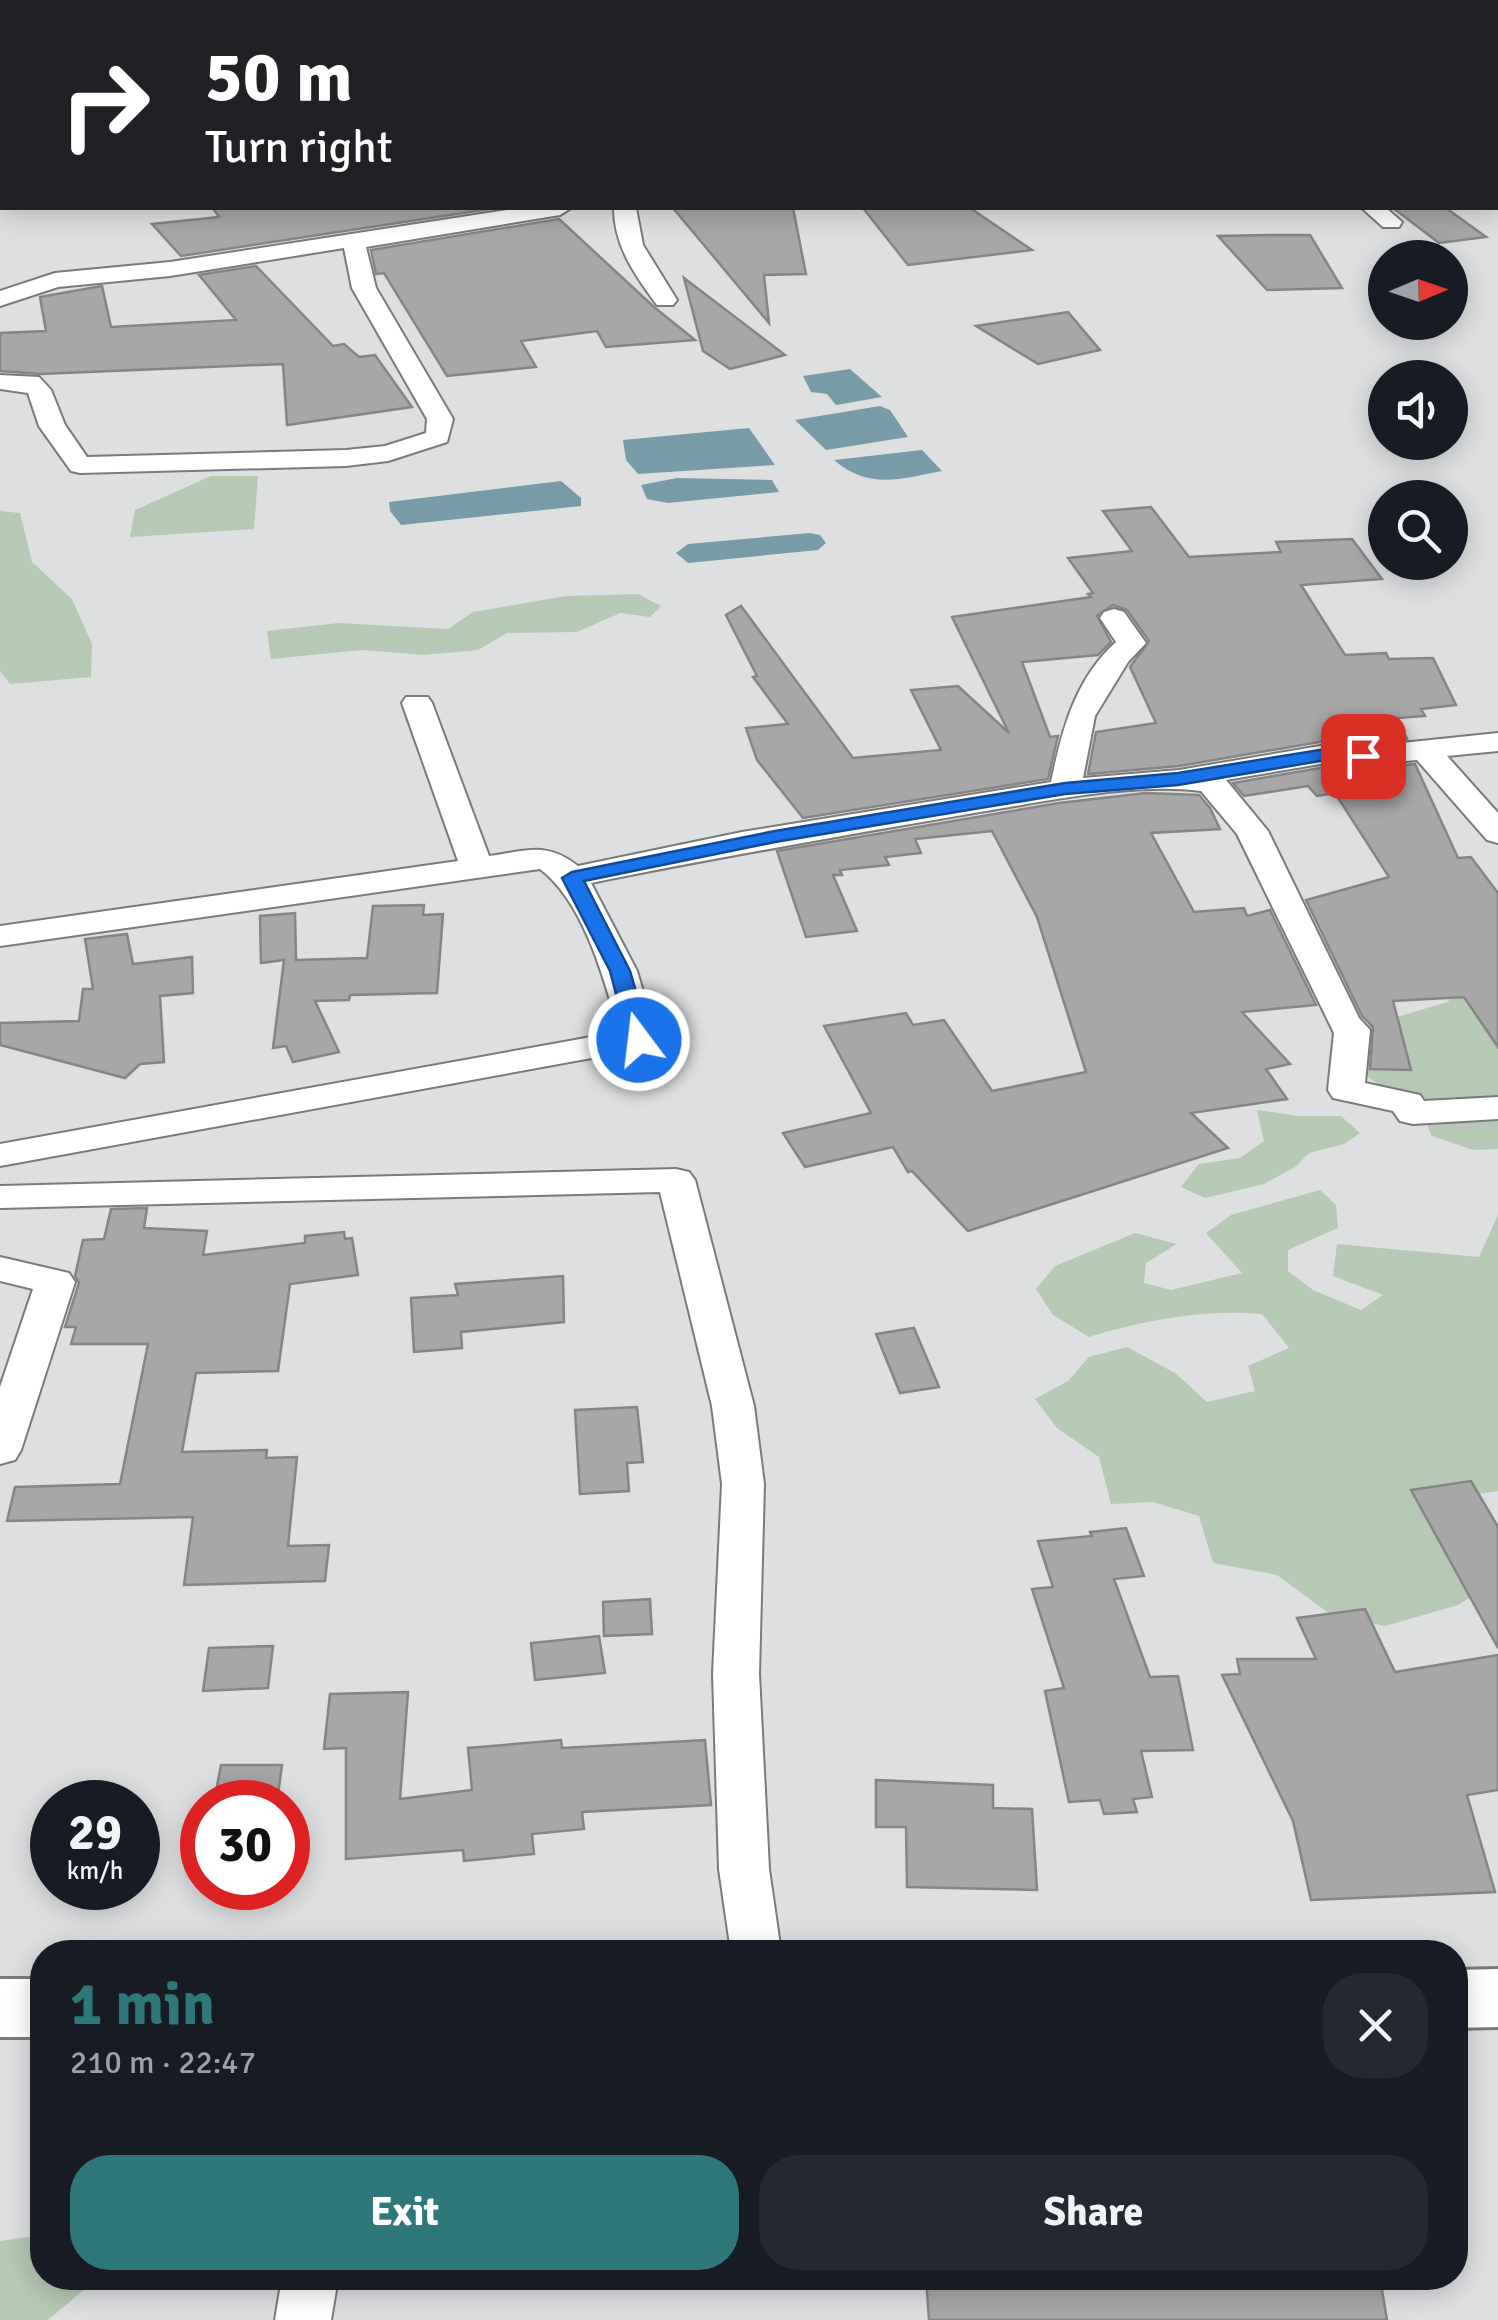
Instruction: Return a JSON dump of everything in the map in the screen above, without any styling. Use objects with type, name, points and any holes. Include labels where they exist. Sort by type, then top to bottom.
[{"type":"main road","points":[[1468,1998],[1498,1998]]},
{"type":"main road","points":[[0,2008],[30,2008]]},
{"type":"street","points":[[0,299],[55,280],[170,269],[365,232],[544,210]]},
{"type":"street","points":[[625,210],[632,244],[644,272],[665,300]]},
{"type":"street","points":[[0,382],[30,382],[40,390],[52,426],[80,465],[346,458],[424,444],[438,437],[440,419],[364,288],[354,244],[365,232]]},
{"type":"street","points":[[1065,788],[1080,716],[1116,657],[1131,643],[1114,618]]},
{"type":"street","points":[[417,702],[476,866]]},
{"type":"street","points":[[572,878],[742,842],[1065,788],[1178,779],[1326,754],[1363,756],[1498,742]]},
{"type":"street","points":[[1424,749],[1498,833]]},
{"type":"street","points":[[1178,779],[1211,783],[1252,831],[1344,1024],[1352,1030],[1346,1090],[1407,1103],[1414,1113],[1498,1108]]},
{"type":"street","points":[[0,936],[547,858],[572,878],[620,971],[639,1040],[0,1155]]},
{"type":"street","points":[[0,1197],[676,1180],[732,1406],[742,1484],[736,1692],[744,1869],[754,1940]]},
{"type":"street","points":[[0,1269],[55,1282],[0,1450]]},
{"type":"street","points":[[303,2320],[308,2290]]},
{"type":"green space","points":[[211,476],[258,476],[254,529],[130,537],[135,510]]},
{"type":"green space","points":[[0,511],[20,513],[32,562],[72,599],[92,644],[91,677],[10,684],[0,671]]},
{"type":"green space","points":[[638,594],[661,606],[650,617],[620,613],[577,632],[507,633],[478,650],[424,655],[362,650],[271,659],[267,631],[339,623],[448,629],[473,612],[566,596]]},
{"type":"green space","points":[[1498,981],[1498,1149],[1473,1150],[1432,1136],[1421,1112],[1357,1070],[1352,1030],[1448,1002],[1459,985]]},
{"type":"green space","points":[[1257,1110],[1341,1116],[1360,1133],[1344,1144],[1309,1153],[1295,1167],[1264,1184],[1205,1198],[1181,1187],[1199,1164],[1240,1158],[1264,1141]]},
{"type":"green space","points":[[1320,1190],[1336,1205],[1338,1228],[1288,1250],[1288,1271],[1313,1290],[1361,1310],[1383,1295],[1333,1276],[1337,1244],[1479,1257],[1498,1215],[1498,1491],[1431,1501],[1485,1588],[1458,1605],[1385,1626],[1334,1617],[1277,1575],[1213,1563],[1199,1516],[1153,1502],[1111,1504],[1099,1457],[1057,1428],[1035,1399],[1068,1381],[1089,1357],[1127,1347],[1175,1373],[1207,1402],[1255,1391],[1248,1366],[1289,1348],[1262,1314],[1174,1317],[1089,1337],[1053,1315],[1036,1289],[1055,1266],[1135,1233],[1177,1244],[1146,1263],[1144,1283],[1171,1290],[1242,1273],[1206,1233],[1231,1215]]},
{"type":"green space","points":[[30,2237],[30,2290],[84,2290],[48,2320],[0,2320],[0,2241]]},
{"type":"water","points":[[850,369],[882,397],[836,405],[827,394],[811,392],[803,376]]},
{"type":"water","points":[[880,406],[890,410],[908,437],[826,450],[795,420]]},
{"type":"water","points":[[749,428],[775,465],[638,474],[626,460],[623,440]]},
{"type":"water","points":[[922,450],[942,471],[899,479],[872,479],[834,460]]},
{"type":"water","points":[[677,478],[772,480],[779,492],[668,503],[647,499],[641,485]]},
{"type":"water","points":[[561,481],[581,498],[581,506],[401,525],[390,511],[389,502]]},
{"type":"water","points":[[820,535],[826,543],[818,550],[688,563],[676,553],[688,544]]},
{"type":"building","points":[[214,210],[482,210],[181,256],[152,224],[219,217]]},
{"type":"building","points":[[675,210],[793,210],[806,274],[764,275],[769,323]]},
{"type":"building","points":[[865,210],[973,210],[1032,250],[908,265]]},
{"type":"building","points":[[1396,210],[1449,210],[1486,237],[1435,240]]},
{"type":"building","points":[[559,219],[695,340],[606,347],[597,331],[521,341],[536,367],[447,376],[384,273],[376,274],[371,250]]},
{"type":"building","points":[[1310,235],[1342,288],[1267,290],[1218,236]]},
{"type":"building","points":[[256,266],[333,346],[344,344],[359,357],[375,355],[412,407],[287,425],[283,364],[40,374],[0,371],[0,333],[46,331],[40,297],[102,286],[111,327],[236,320],[199,275]]},
{"type":"building","points":[[684,278],[785,355],[730,369],[703,351]]},
{"type":"building","points":[[1068,312],[1100,350],[1038,364],[976,326]]},
{"type":"building","points":[[1151,507],[1189,557],[1281,552],[1276,542],[1352,539],[1368,560],[1368,580],[1301,585],[1345,655],[1386,653],[1389,659],[1433,658],[1456,705],[1421,709],[1425,716],[1398,718],[1407,739],[1325,741],[1179,766],[1088,774],[1096,732],[1156,723],[1130,667],[1149,641],[1127,610],[1113,605],[1097,616],[1111,642],[1098,655],[1022,662],[1050,737],[1058,736],[1048,779],[803,818],[757,760],[746,728],[788,724],[753,677],[757,676],[726,615],[741,606],[853,758],[941,750],[911,690],[958,686],[1009,733],[952,617],[1091,597],[1088,594],[1093,593],[1068,558],[1132,551],[1103,511]]},
{"type":"building","points":[[1415,764],[1458,858],[1471,857],[1498,893],[1498,1047],[1464,997],[1393,1001],[1411,1070],[1370,1069],[1373,1027],[1362,1016],[1306,900],[1389,877],[1335,793],[1317,796],[1308,786],[1244,796],[1233,783],[1326,767],[1363,769]]},
{"type":"building","points":[[1146,793],[1199,795],[1210,808],[1220,829],[1151,833],[1194,912],[1244,908],[1247,916],[1270,910],[1316,1005],[1242,1012],[1290,1064],[1266,1069],[1287,1099],[1191,1113],[1228,1148],[968,1231],[912,1171],[908,1172],[893,1147],[805,1167],[783,1133],[871,1113],[824,1026],[906,1013],[913,1025],[944,1020],[992,1091],[1086,1072],[1037,917],[992,831],[915,839],[921,853],[885,857],[889,865],[840,870],[842,875],[833,875],[857,931],[806,937],[777,851],[1059,803]]},
{"type":"building","points":[[424,905],[423,915],[443,914],[437,993],[350,995],[349,1000],[315,1001],[339,1052],[293,1062],[286,1046],[273,1048],[284,960],[261,963],[260,916],[295,913],[296,960],[367,958],[373,906]]},
{"type":"building","points":[[127,934],[133,964],[192,957],[193,993],[160,996],[164,1062],[140,1064],[125,1078],[0,1045],[0,1023],[79,1021],[83,989],[93,989],[85,939]]},
{"type":"building","points":[[147,1208],[144,1228],[207,1231],[203,1255],[305,1243],[305,1236],[344,1232],[345,1239],[352,1238],[358,1275],[290,1284],[278,1371],[196,1373],[182,1452],[267,1450],[266,1458],[297,1457],[288,1546],[329,1545],[325,1581],[184,1585],[193,1517],[7,1521],[15,1487],[120,1484],[148,1344],[71,1344],[76,1327],[65,1327],[79,1283],[75,1276],[83,1240],[104,1239],[111,1209]]},
{"type":"building","points":[[563,1276],[564,1322],[461,1332],[462,1348],[414,1352],[411,1298],[458,1295],[455,1284]]},
{"type":"building","points":[[914,1328],[939,1387],[900,1393],[876,1334]]},
{"type":"building","points":[[637,1407],[643,1462],[627,1463],[629,1491],[580,1494],[575,1410]]},
{"type":"building","points":[[1471,1481],[1498,1527],[1498,1648],[1411,1490]]},
{"type":"building","points":[[1126,1528],[1144,1576],[1114,1579],[1150,1677],[1178,1676],[1193,1750],[1141,1751],[1152,1797],[1133,1799],[1137,1812],[1104,1814],[1100,1800],[1069,1802],[1045,1691],[1064,1688],[1032,1589],[1053,1587],[1038,1541]]},
{"type":"building","points":[[650,1599],[652,1634],[604,1636],[603,1602]]},
{"type":"building","points":[[1365,1609],[1395,1672],[1498,1655],[1498,1790],[1467,1795],[1495,1892],[1311,1900],[1293,1821],[1222,1675],[1240,1674],[1237,1659],[1316,1659],[1297,1618]]},
{"type":"building","points":[[599,1636],[605,1673],[535,1680],[531,1643]]},
{"type":"building","points":[[273,1646],[268,1688],[203,1691],[209,1648]]},
{"type":"building","points":[[408,1692],[400,1799],[472,1790],[468,1748],[561,1740],[562,1748],[705,1740],[711,1805],[582,1812],[584,1829],[532,1834],[534,1854],[464,1861],[463,1850],[346,1859],[346,1748],[324,1749],[330,1694]]},
{"type":"building","points":[[221,1765],[282,1765],[280,1780],[218,1780]]},
{"type":"building","points":[[876,1780],[993,1785],[993,1808],[1032,1809],[1037,1890],[907,1887],[906,1827],[876,1827]]},
{"type":"building","points":[[927,2290],[1382,2290],[1387,2320],[929,2320]]},
{"type":"route","points":[[639,1040],[620,971],[572,878],[775,836],[1065,788],[1178,779],[1326,754],[1363,756]]}]
